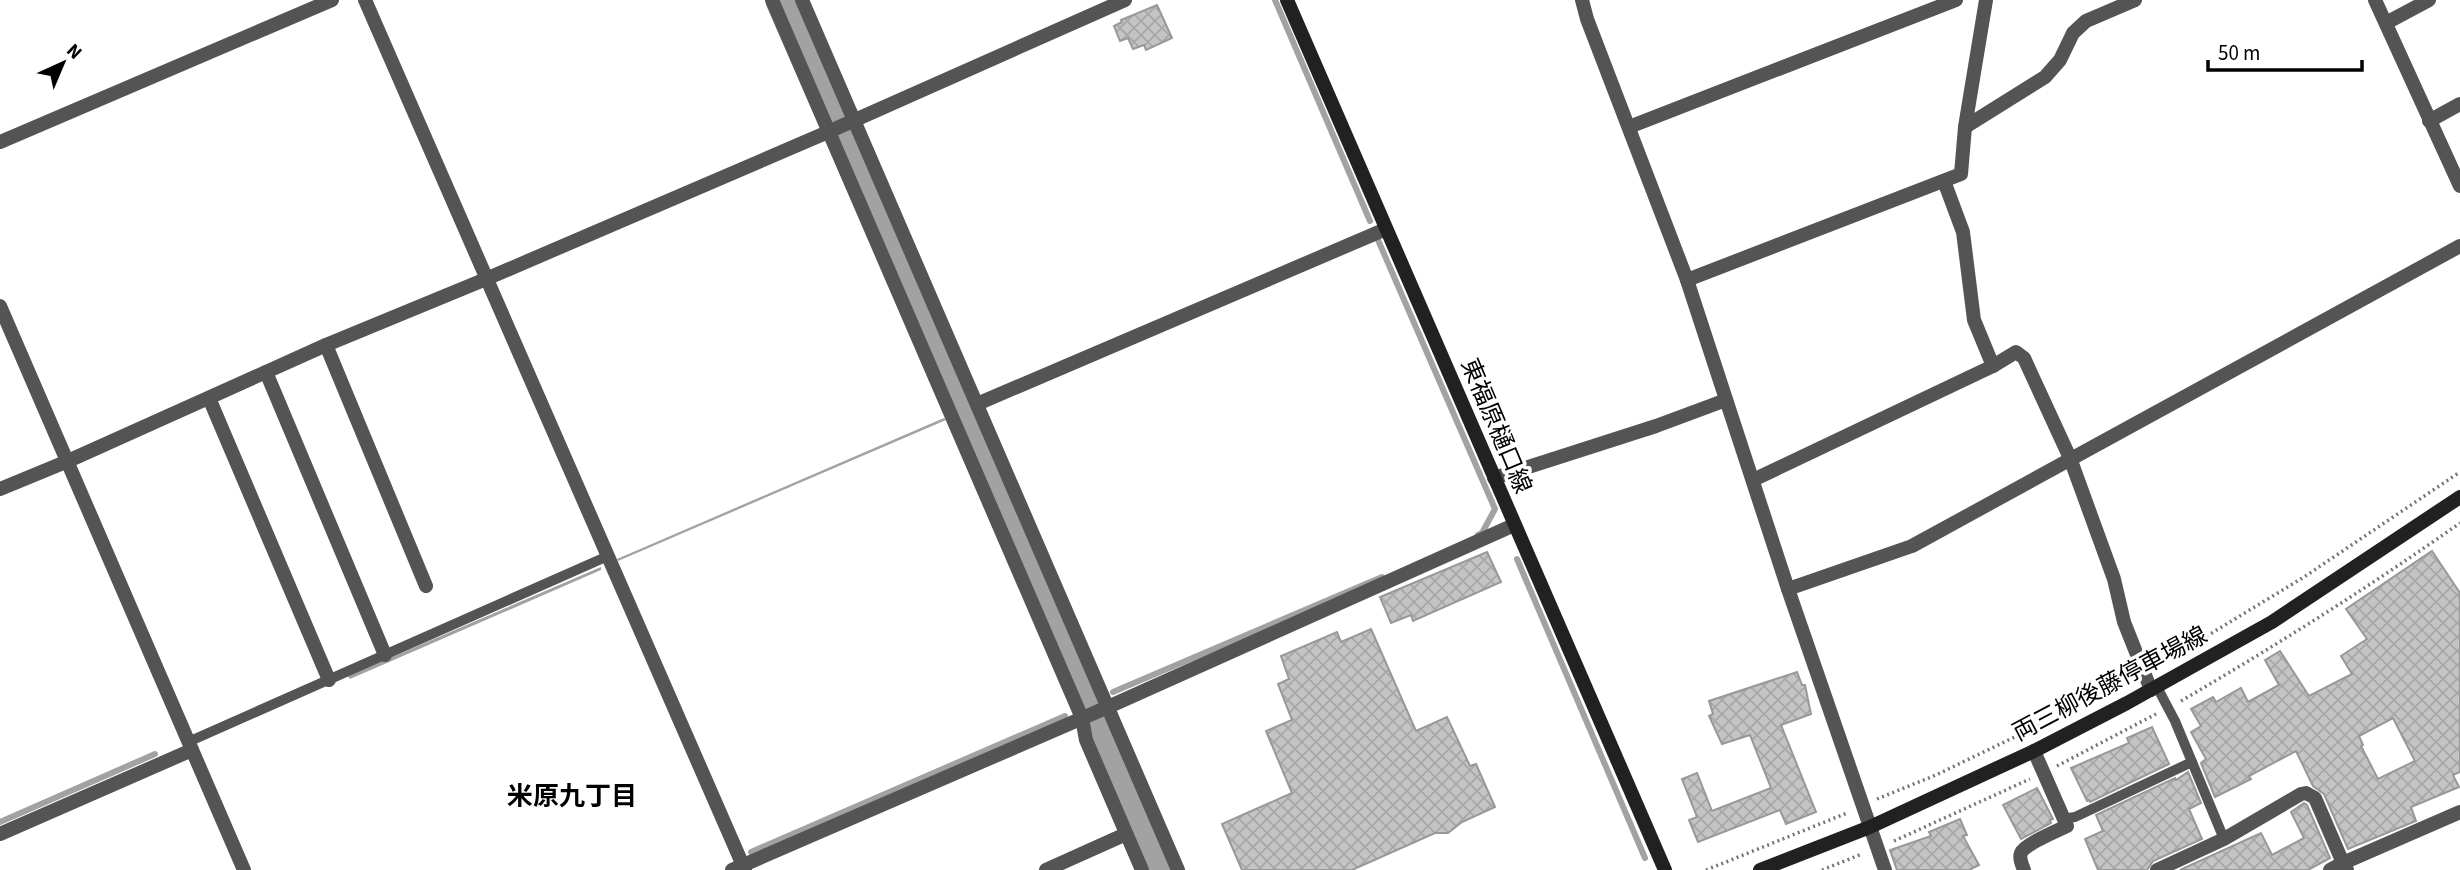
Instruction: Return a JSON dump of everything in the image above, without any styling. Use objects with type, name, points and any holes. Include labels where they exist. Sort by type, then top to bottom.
[{"type":"main road","name":"東福原樋口線","points":[[1287,0],[1665,870]]},
{"type":"main road","name":"両三柳後藤停車場線","points":[[1759,870],[1870,827],[2034,751],[2154,689],[2272,622],[2460,497]]},
{"type":"street","points":[[0,142],[332,0]]},
{"type":"street","points":[[365,0],[608,556],[740,868],[1514,525]]},
{"type":"street","points":[[772,0],[1082,718],[1086,740],[1142,870]]},
{"type":"street","points":[[802,0],[1178,870]]},
{"type":"street","points":[[0,489],[326,345],[829,131],[1125,0]]},
{"type":"street","points":[[1581,0],[1686,280],[1788,589],[1885,870]]},
{"type":"street","points":[[1629,127],[1956,0]]},
{"type":"street","points":[[1686,280],[1961,174],[1965,127],[1986,0]]},
{"type":"street","points":[[1965,127],[2045,77],[2060,60],[2074,33],[2086,21],[2135,0]]},
{"type":"street","points":[[2375,0],[2460,187]]},
{"type":"street","points":[[2386,23],[2429,0]]},
{"type":"street","points":[[2429,121],[2460,104]]},
{"type":"street","points":[[1944,180],[1963,232],[1974,320],[1993,366]]},
{"type":"street","points":[[977,404],[1386,229]]},
{"type":"street","points":[[1788,589],[1912,546],[2460,246]]},
{"type":"street","points":[[0,306],[244,870]]},
{"type":"street","points":[[326,345],[426,586]]},
{"type":"street","points":[[1753,480],[1993,366],[2016,352],[2024,358],[2070,458],[2113,579],[2124,622],[2154,689]]},
{"type":"street","points":[[266,372],[385,655]]},
{"type":"street","points":[[209,398],[329,680]]},
{"type":"street","points":[[1494,478],[1656,426],[1726,400]]},
{"type":"street","points":[[0,834],[190,746]]},
{"type":"street","points":[[2024,870],[2021,853],[2026,847],[2067,826],[2034,751]]},
{"type":"street","points":[[2157,870],[2224,839],[2306,793],[2315,798],[2345,867]]},
{"type":"street","points":[[2330,870],[2345,867],[2460,812]]},
{"type":"street","points":[[1046,870],[1126,834]]},
{"type":"lane","points":[[190,746],[329,680],[608,556]]},
{"type":"lane","points":[[2154,689],[2192,762],[2224,839]]},
{"type":"lane","points":[[2063,819],[2075,817],[2192,762]]},
{"type":"path","points":[[2152,666],[2193,645],[2305,577],[2460,472]]},
{"type":"path","points":[[2176,704],[2293,635],[2460,523]]},
{"type":"path","points":[[2098,696],[2137,675]]},
{"type":"path","points":[[1874,801],[1936,775],[2089,701]]},
{"type":"path","points":[[2052,768],[2161,712]]},
{"type":"path","points":[[2134,717],[2138,724]]},
{"type":"path","points":[[1889,844],[2034,777]]},
{"type":"path","points":[[1706,870],[1854,810]]},
{"type":"path","points":[[1822,870],[1868,851]]},
{"type":"shaded area","points":[[944,418],[946,420],[618,561],[617,559]]},
{"type":"shaded area","points":[[601,567],[601,570],[350,679],[348,676]]},
{"type":"building","points":[[1157,5],[1172,38],[1146,50],[1144,45],[1133,49],[1128,38],[1120,41],[1114,26],[1122,22],[1121,20]]},
{"type":"building","points":[[2432,551],[2460,593],[2460,772],[2453,775],[2459,787],[2411,807],[2416,821],[2348,849],[2324,794],[2313,786],[2296,751],[2249,776],[2251,779],[2215,797],[2201,763],[2206,759],[2191,732],[2201,726],[2191,709],[2213,697],[2216,702],[2241,688],[2248,702],[2279,685],[2265,660],[2280,651],[2309,696],[2352,674],[2341,656],[2367,639],[2346,609]],"holes":[[[2393,718],[2415,761],[2378,779],[2361,746],[2363,745],[2359,736]]]},
{"type":"building","points":[[1487,552],[1501,582],[1413,621],[1411,615],[1391,623],[1380,597]]},
{"type":"building","points":[[1371,629],[1416,731],[1447,717],[1470,766],[1476,764],[1495,807],[1462,822],[1448,833],[1435,833],[1352,870],[1242,870],[1222,824],[1292,793],[1266,731],[1292,720],[1278,684],[1289,679],[1281,656],[1337,632],[1341,642]]},
{"type":"building","points":[[1797,672],[1802,685],[1805,685],[1811,714],[1781,725],[1816,812],[1786,824],[1780,810],[1698,842],[1689,820],[1697,817],[1682,779],[1697,773],[1712,811],[1771,788],[1750,735],[1722,744],[1709,716],[1713,714],[1709,701]]},
{"type":"building","points":[[2152,727],[2169,764],[2090,802],[2087,801],[2071,768],[2129,743],[2127,738]]},
{"type":"building","points":[[2188,772],[2201,803],[2189,809],[2202,839],[2153,861],[2147,870],[2098,870],[2085,839],[2103,831],[2096,815],[2175,778],[2176,780]]},
{"type":"building","points":[[2037,788],[2053,819],[2050,820],[2051,823],[2021,839],[2003,805]]},
{"type":"building","points":[[2304,803],[2330,858],[2308,870],[2180,870],[2261,833],[2272,855],[2304,838],[2291,812]]},
{"type":"building","points":[[1960,819],[1967,835],[1963,836],[1979,865],[1969,870],[1897,870],[1890,850],[1931,836],[1929,832]]},
{"type":"waterway","points":[[784,0],[1164,870]]},
{"type":"waterway","points":[[1275,0],[1370,221]]},
{"type":"waterway","points":[[1378,240],[1495,509],[1482,533],[1478,535]]},
{"type":"waterway","points":[[1517,559],[1645,858]]},
{"type":"waterway","points":[[1113,692],[1382,577]]},
{"type":"waterway","points":[[751,852],[1065,716]]},
{"type":"waterway","points":[[0,822],[155,754]]},
{"type":"district","name":"米原九丁目","points":[[572,796]]}]
